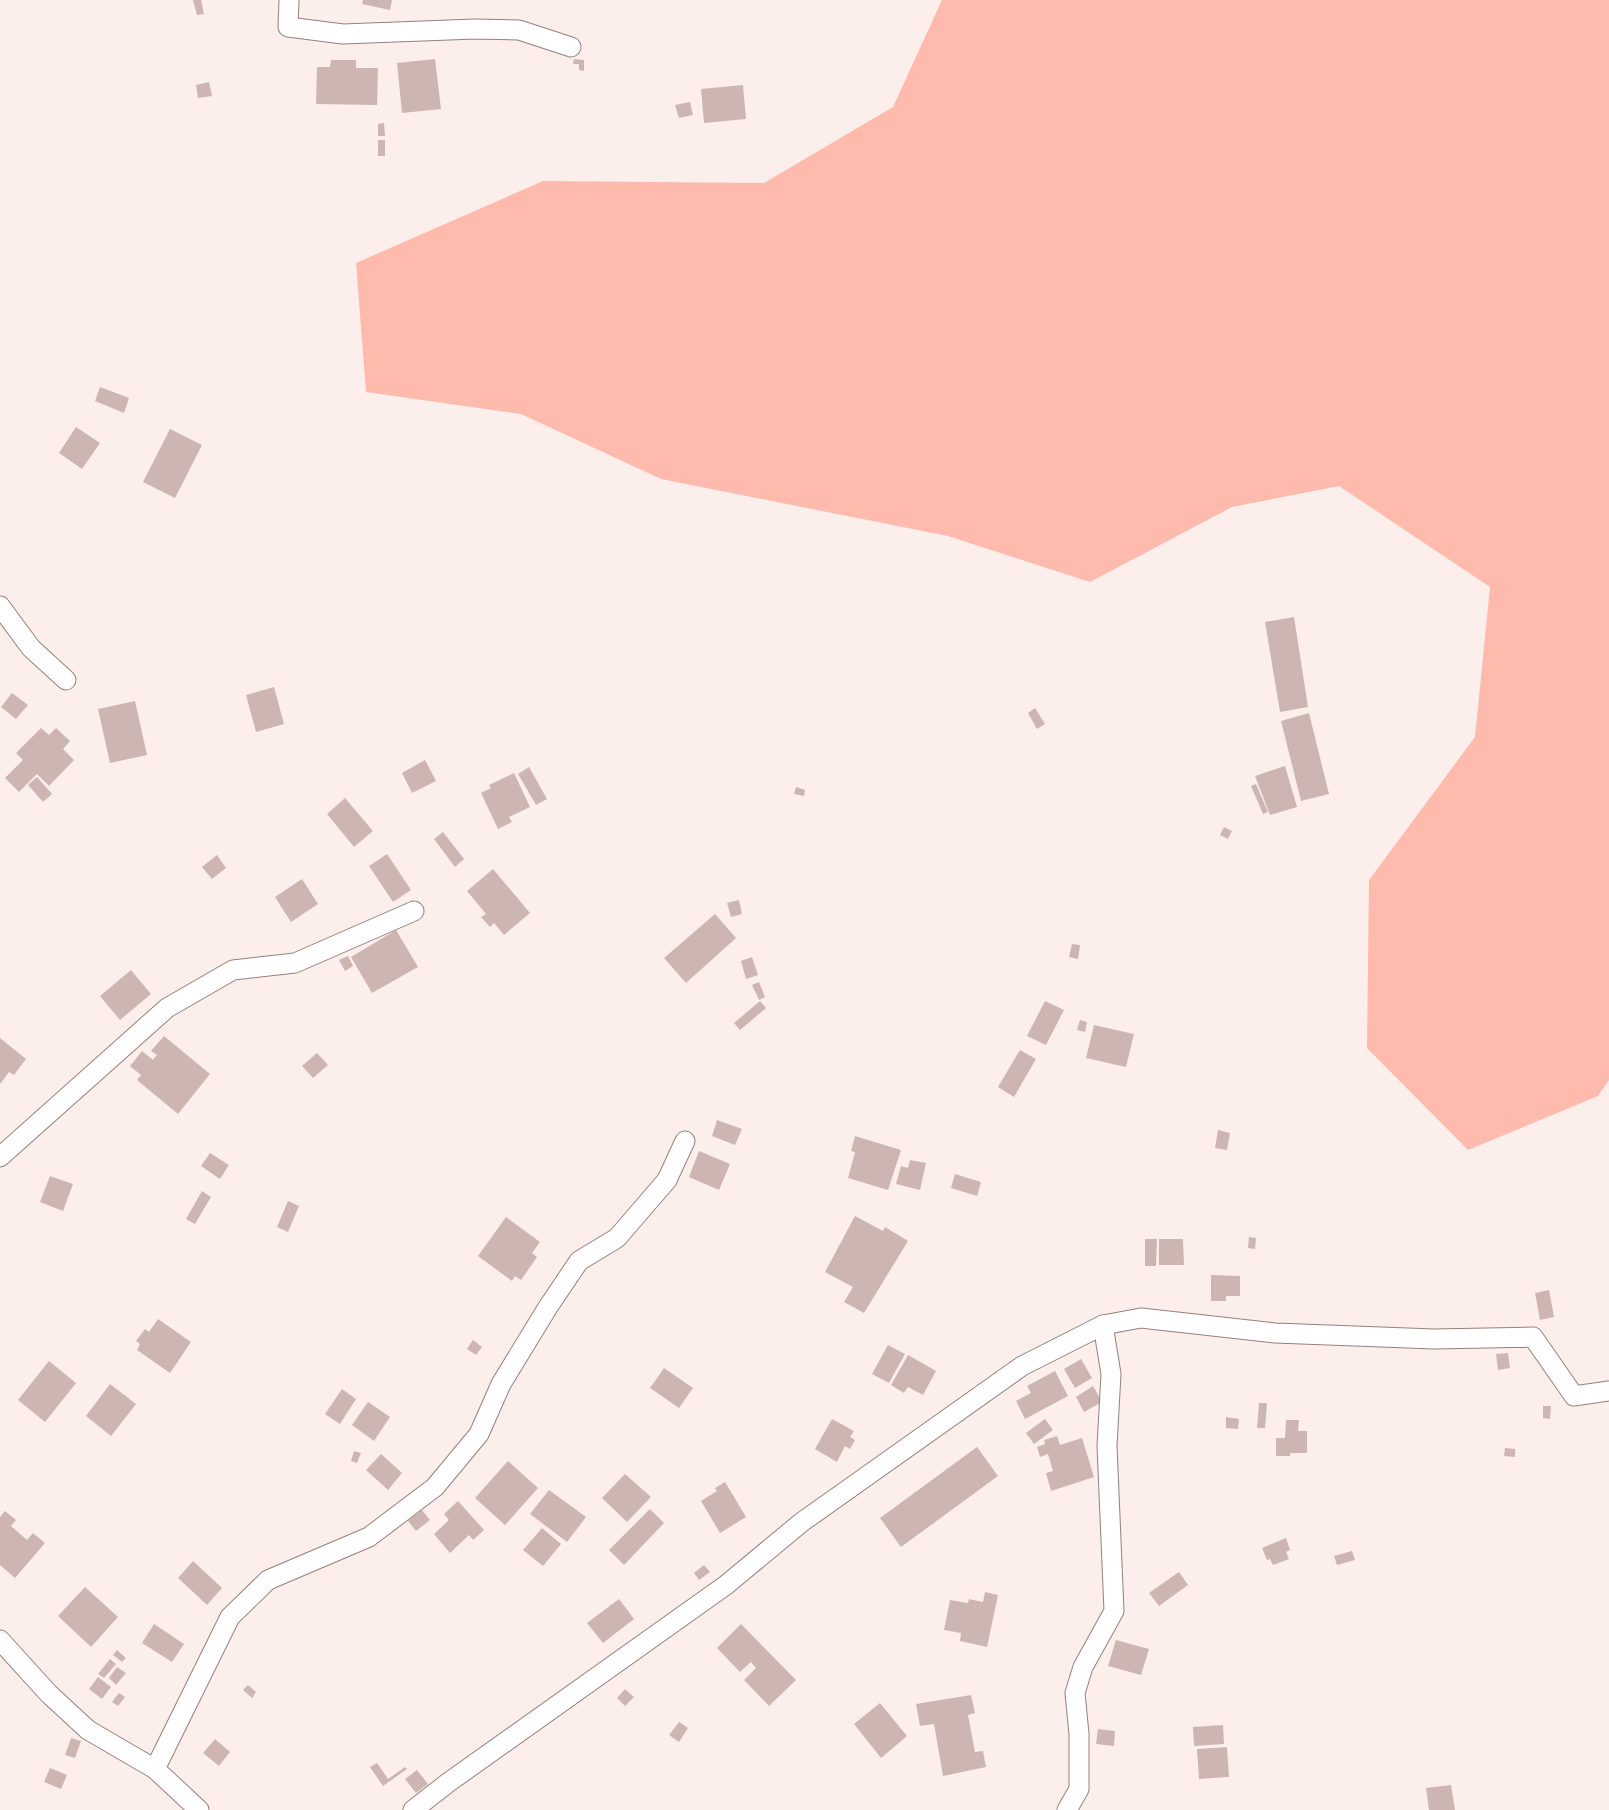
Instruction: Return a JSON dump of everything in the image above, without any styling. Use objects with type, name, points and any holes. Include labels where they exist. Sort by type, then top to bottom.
[{"type":"street","points":[[288,0],[288,27],[343,34],[518,30],[571,47]]},
{"type":"street","points":[[0,606],[31,648],[66,680]]},
{"type":"street","points":[[0,1157],[167,1008],[233,970],[295,963],[414,911]]},
{"type":"street","points":[[155,1769],[230,1617],[268,1580],[369,1537],[435,1487],[479,1434],[501,1384],[548,1307],[579,1261],[617,1238],[667,1180],[684,1140]]},
{"type":"street","points":[[413,1810],[449,1782],[726,1585],[802,1522],[1022,1366],[1103,1325],[1141,1318],[1274,1333],[1434,1338],[1533,1336],[1574,1396],[1609,1391]]},
{"type":"street","points":[[1067,1810],[1079,1789],[1079,1734],[1075,1693],[1083,1667],[1114,1612],[1107,1446],[1111,1374],[1103,1325]]},
{"type":"street","points":[[0,1640],[49,1694],[88,1730],[155,1769],[199,1810]]},
{"type":"shaded area","points":[[942,0],[1609,0],[1609,1080],[1598,1096],[1468,1150],[1367,1048],[1369,880],[1475,737],[1490,587],[1339,486],[1232,507],[1090,582],[948,536],[661,479],[521,414],[366,392],[356,263],[543,181],[764,183],[893,107]]},
{"type":"building","points":[[193,0],[201,0],[204,14],[197,15]]},
{"type":"building","points":[[363,0],[392,0],[390,10],[362,4]]},
{"type":"building","points":[[435,59],[441,109],[402,113],[397,63]]},
{"type":"building","points":[[574,59],[584,60],[584,71],[579,70],[579,64],[573,64]]},
{"type":"building","points":[[331,60],[356,60],[356,68],[378,68],[377,105],[316,104],[317,67],[330,67]]},
{"type":"building","points":[[209,82],[212,96],[198,98],[196,85]]},
{"type":"building","points":[[743,85],[746,119],[704,123],[701,89]]},
{"type":"building","points":[[690,102],[693,115],[679,118],[675,105]]},
{"type":"building","points":[[384,123],[385,136],[378,136],[378,124]]},
{"type":"building","points":[[378,140],[385,140],[385,156],[378,156]]},
{"type":"building","points":[[100,387],[129,398],[124,413],[95,401]]},
{"type":"building","points":[[76,427],[100,443],[82,469],[59,453]]},
{"type":"building","points":[[170,429],[202,445],[175,498],[143,482]]},
{"type":"building","points":[[1294,617],[1308,707],[1280,712],[1265,622]]},
{"type":"building","points":[[274,687],[284,724],[256,732],[246,695]]},
{"type":"building","points":[[12,693],[28,705],[16,719],[1,707]]},
{"type":"building","points":[[135,701],[147,755],[110,763],[98,709]]},
{"type":"building","points":[[1035,708],[1045,724],[1037,729],[1028,713]]},
{"type":"building","points":[[1309,713],[1329,794],[1301,801],[1281,721]]},
{"type":"building","points":[[41,728],[49,735],[56,728],[70,741],[63,749],[74,760],[49,786],[37,774],[19,792],[5,778],[23,760],[16,753]]},
{"type":"building","points":[[425,760],[436,781],[412,793],[402,773]]},
{"type":"building","points":[[1285,766],[1297,807],[1270,815],[1255,776]]},
{"type":"building","points":[[529,767],[547,799],[536,805],[518,774]]},
{"type":"building","points":[[514,773],[530,807],[509,817],[512,822],[498,829],[481,793],[491,788],[489,785]]},
{"type":"building","points":[[37,777],[52,794],[43,802],[28,785]]},
{"type":"building","points":[[1256,784],[1268,812],[1263,814],[1251,786]]},
{"type":"building","points":[[796,787],[805,790],[804,796],[794,794]]},
{"type":"building","points":[[345,798],[373,831],[354,847],[327,814]]},
{"type":"building","points":[[1224,827],[1232,831],[1228,839],[1220,835]]},
{"type":"building","points":[[443,832],[464,859],[455,867],[434,839]]},
{"type":"building","points":[[387,854],[411,890],[393,902],[369,866]]},
{"type":"building","points":[[217,855],[226,868],[212,879],[202,867]]},
{"type":"building","points":[[493,869],[530,913],[504,935],[494,923],[490,927],[481,917],[486,914],[467,891]]},
{"type":"building","points":[[302,879],[318,904],[291,922],[275,897]]},
{"type":"building","points":[[739,900],[742,914],[731,917],[727,903]]},
{"type":"building","points":[[715,914],[736,938],[686,983],[664,958]]},
{"type":"building","points":[[396,930],[418,967],[372,993],[351,957]]},
{"type":"building","points":[[1072,944],[1080,945],[1078,959],[1069,957]]},
{"type":"building","points":[[348,956],[353,966],[345,971],[339,960]]},
{"type":"building","points":[[752,957],[758,975],[746,979],[741,961]]},
{"type":"building","points":[[131,970],[151,994],[120,1020],[100,996]]},
{"type":"building","points":[[759,982],[765,997],[759,1000],[752,985]]},
{"type":"building","points":[[760,1001],[766,1008],[740,1030],[734,1023]]},
{"type":"building","points":[[1045,1001],[1064,1010],[1046,1045],[1027,1036]]},
{"type":"building","points":[[1080,1020],[1087,1022],[1085,1032],[1077,1030]]},
{"type":"building","points":[[1094,1025],[1134,1034],[1126,1067],[1086,1058]]},
{"type":"building","points":[[164,1036],[210,1074],[178,1114],[137,1080],[141,1075],[130,1066],[142,1051],[153,1060],[157,1055],[151,1051]]},
{"type":"building","points":[[0,1038],[26,1059],[14,1075],[9,1072],[0,1084]]},
{"type":"building","points":[[1020,1050],[1036,1059],[1014,1097],[998,1087]]},
{"type":"building","points":[[317,1053],[328,1065],[313,1078],[302,1066]]},
{"type":"building","points":[[717,1120],[742,1129],[735,1145],[712,1136]]},
{"type":"building","points":[[1218,1130],[1230,1133],[1227,1150],[1215,1148]]},
{"type":"building","points":[[855,1136],[901,1150],[888,1190],[848,1178],[855,1152],[851,1151]]},
{"type":"building","points":[[699,1151],[730,1164],[719,1190],[689,1177]]},
{"type":"building","points":[[210,1153],[229,1165],[220,1179],[201,1166]]},
{"type":"building","points":[[910,1160],[926,1163],[920,1190],[896,1184],[901,1166],[908,1168]]},
{"type":"building","points":[[955,1174],[981,1182],[977,1196],[951,1188]]},
{"type":"building","points":[[50,1176],[73,1184],[63,1211],[40,1202]]},
{"type":"building","points":[[202,1191],[211,1197],[195,1224],[186,1219]]},
{"type":"building","points":[[288,1201],[299,1206],[288,1232],[277,1227]]},
{"type":"building","points":[[855,1216],[883,1231],[885,1227],[908,1241],[864,1313],[844,1302],[853,1287],[825,1272]]},
{"type":"building","points":[[506,1217],[540,1242],[532,1253],[537,1257],[521,1280],[515,1276],[512,1281],[478,1256]]},
{"type":"building","points":[[1249,1237],[1256,1238],[1255,1249],[1248,1248]]},
{"type":"building","points":[[1145,1239],[1157,1239],[1156,1266],[1145,1266]]},
{"type":"building","points":[[1159,1239],[1183,1239],[1184,1265],[1159,1265]]},
{"type":"building","points":[[1211,1275],[1240,1276],[1240,1296],[1226,1296],[1226,1301],[1211,1301]]},
{"type":"building","points":[[1549,1290],[1554,1317],[1540,1320],[1535,1293]]},
{"type":"building","points":[[158,1319],[191,1342],[170,1373],[137,1350],[140,1344],[136,1341],[145,1329],[149,1332]]},
{"type":"building","points":[[473,1340],[482,1347],[476,1355],[467,1349]]},
{"type":"building","points":[[888,1345],[905,1354],[889,1383],[872,1374]]},
{"type":"building","points":[[1508,1353],[1510,1368],[1498,1370],[1496,1354]]},
{"type":"building","points":[[908,1355],[936,1371],[923,1395],[908,1387],[904,1393],[891,1385]]},
{"type":"building","points":[[1081,1359],[1092,1378],[1075,1388],[1064,1369]]},
{"type":"building","points":[[49,1361],[76,1383],[45,1422],[18,1400]]},
{"type":"building","points":[[664,1368],[693,1388],[679,1408],[650,1388]]},
{"type":"building","points":[[1055,1371],[1068,1396],[1025,1419],[1016,1401],[1031,1393],[1027,1386]]},
{"type":"building","points":[[110,1384],[136,1404],[111,1436],[86,1416]]},
{"type":"building","points":[[1093,1386],[1102,1402],[1084,1412],[1076,1397]]},
{"type":"building","points":[[342,1389],[356,1399],[340,1424],[325,1414]]},
{"type":"building","points":[[368,1402],[390,1417],[374,1441],[352,1425]]},
{"type":"building","points":[[1259,1403],[1267,1403],[1265,1428],[1257,1428]]},
{"type":"building","points":[[1543,1406],[1551,1406],[1550,1419],[1543,1418]]},
{"type":"building","points":[[1226,1417],[1239,1419],[1238,1429],[1226,1428]]},
{"type":"building","points":[[832,1419],[854,1431],[850,1437],[855,1440],[850,1449],[845,1446],[837,1462],[815,1449]]},
{"type":"building","points":[[1045,1419],[1053,1430],[1034,1444],[1026,1433]]},
{"type":"building","points":[[1286,1420],[1299,1420],[1298,1431],[1307,1431],[1307,1453],[1290,1453],[1290,1456],[1276,1456],[1276,1438],[1285,1438]]},
{"type":"building","points":[[1057,1436],[1060,1445],[1082,1438],[1094,1477],[1051,1491],[1046,1473],[1053,1471],[1048,1454],[1040,1457],[1037,1447],[1045,1444],[1044,1440]]},
{"type":"building","points":[[977,1447],[998,1476],[901,1547],[880,1518]]},
{"type":"building","points":[[1505,1448],[1515,1449],[1515,1457],[1504,1456]]},
{"type":"building","points":[[354,1451],[361,1453],[357,1463],[351,1461]]},
{"type":"building","points":[[381,1454],[402,1473],[388,1490],[366,1470]]},
{"type":"building","points":[[508,1461],[538,1488],[505,1525],[475,1498]]},
{"type":"building","points":[[625,1474],[651,1497],[627,1522],[602,1498]]},
{"type":"building","points":[[725,1482],[746,1517],[720,1533],[701,1501],[717,1491],[715,1488]]},
{"type":"building","points":[[549,1490],[586,1517],[567,1542],[530,1514]]},
{"type":"building","points":[[458,1501],[484,1530],[473,1540],[469,1535],[450,1553],[434,1534],[449,1520],[444,1514]]},
{"type":"building","points":[[650,1509],[664,1523],[624,1565],[609,1550]]},
{"type":"building","points":[[422,1510],[430,1520],[416,1531],[408,1521]]},
{"type":"building","points":[[5,1511],[16,1520],[11,1526],[27,1540],[33,1533],[45,1543],[15,1578],[0,1565],[0,1517]]},
{"type":"building","points":[[542,1528],[561,1544],[543,1566],[523,1550]]},
{"type":"building","points":[[1286,1538],[1290,1550],[1286,1552],[1289,1559],[1273,1565],[1270,1559],[1267,1560],[1262,1548]]},
{"type":"building","points":[[1352,1551],[1355,1560],[1337,1565],[1334,1556]]},
{"type":"building","points":[[193,1561],[222,1588],[207,1605],[178,1578]]},
{"type":"building","points":[[704,1565],[710,1572],[699,1580],[694,1573]]},
{"type":"building","points":[[1179,1572],[1188,1585],[1159,1606],[1149,1593]]},
{"type":"building","points":[[85,1587],[118,1617],[91,1647],[58,1616]]},
{"type":"building","points":[[985,1592],[998,1595],[987,1647],[960,1641],[961,1633],[944,1630],[950,1600],[968,1603],[969,1599],[983,1602]]},
{"type":"building","points":[[619,1599],[634,1619],[603,1643],[587,1623]]},
{"type":"building","points":[[154,1624],[184,1644],[172,1662],[142,1643]]},
{"type":"building","points":[[741,1624],[796,1680],[769,1706],[744,1680],[756,1668],[751,1662],[740,1672],[717,1648]]},
{"type":"building","points":[[1116,1640],[1149,1649],[1141,1675],[1108,1666]]},
{"type":"building","points":[[117,1650],[126,1658],[122,1662],[113,1655]]},
{"type":"building","points":[[110,1659],[116,1664],[104,1678],[98,1674]]},
{"type":"building","points":[[117,1667],[126,1673],[116,1685],[109,1678]]},
{"type":"building","points":[[98,1677],[111,1687],[102,1699],[89,1689]]},
{"type":"building","points":[[248,1685],[256,1692],[252,1698],[243,1690]]},
{"type":"building","points":[[625,1689],[634,1697],[625,1706],[617,1698]]},
{"type":"building","points":[[119,1693],[125,1697],[118,1706],[112,1702]]},
{"type":"building","points":[[971,1695],[975,1713],[968,1715],[975,1752],[983,1751],[986,1767],[943,1776],[934,1724],[920,1726],[916,1704]]},
{"type":"building","points":[[880,1703],[907,1736],[881,1758],[854,1724]]},
{"type":"building","points":[[679,1722],[688,1728],[679,1742],[669,1735]]},
{"type":"building","points":[[1223,1725],[1224,1744],[1194,1746],[1193,1727]]},
{"type":"building","points":[[1098,1729],[1115,1731],[1114,1746],[1096,1744]]},
{"type":"building","points":[[71,1738],[81,1741],[75,1758],[65,1755]]},
{"type":"building","points":[[215,1739],[230,1752],[219,1766],[203,1753]]},
{"type":"building","points":[[1227,1747],[1229,1777],[1199,1779],[1197,1749]]},
{"type":"building","points":[[377,1763],[388,1779],[405,1767],[407,1769],[383,1786],[370,1767]]},
{"type":"building","points":[[50,1768],[67,1775],[61,1789],[44,1782]]},
{"type":"building","points":[[417,1770],[428,1784],[416,1793],[405,1779]]},
{"type":"building","points":[[1451,1785],[1455,1810],[1429,1810],[1426,1788]]}]
